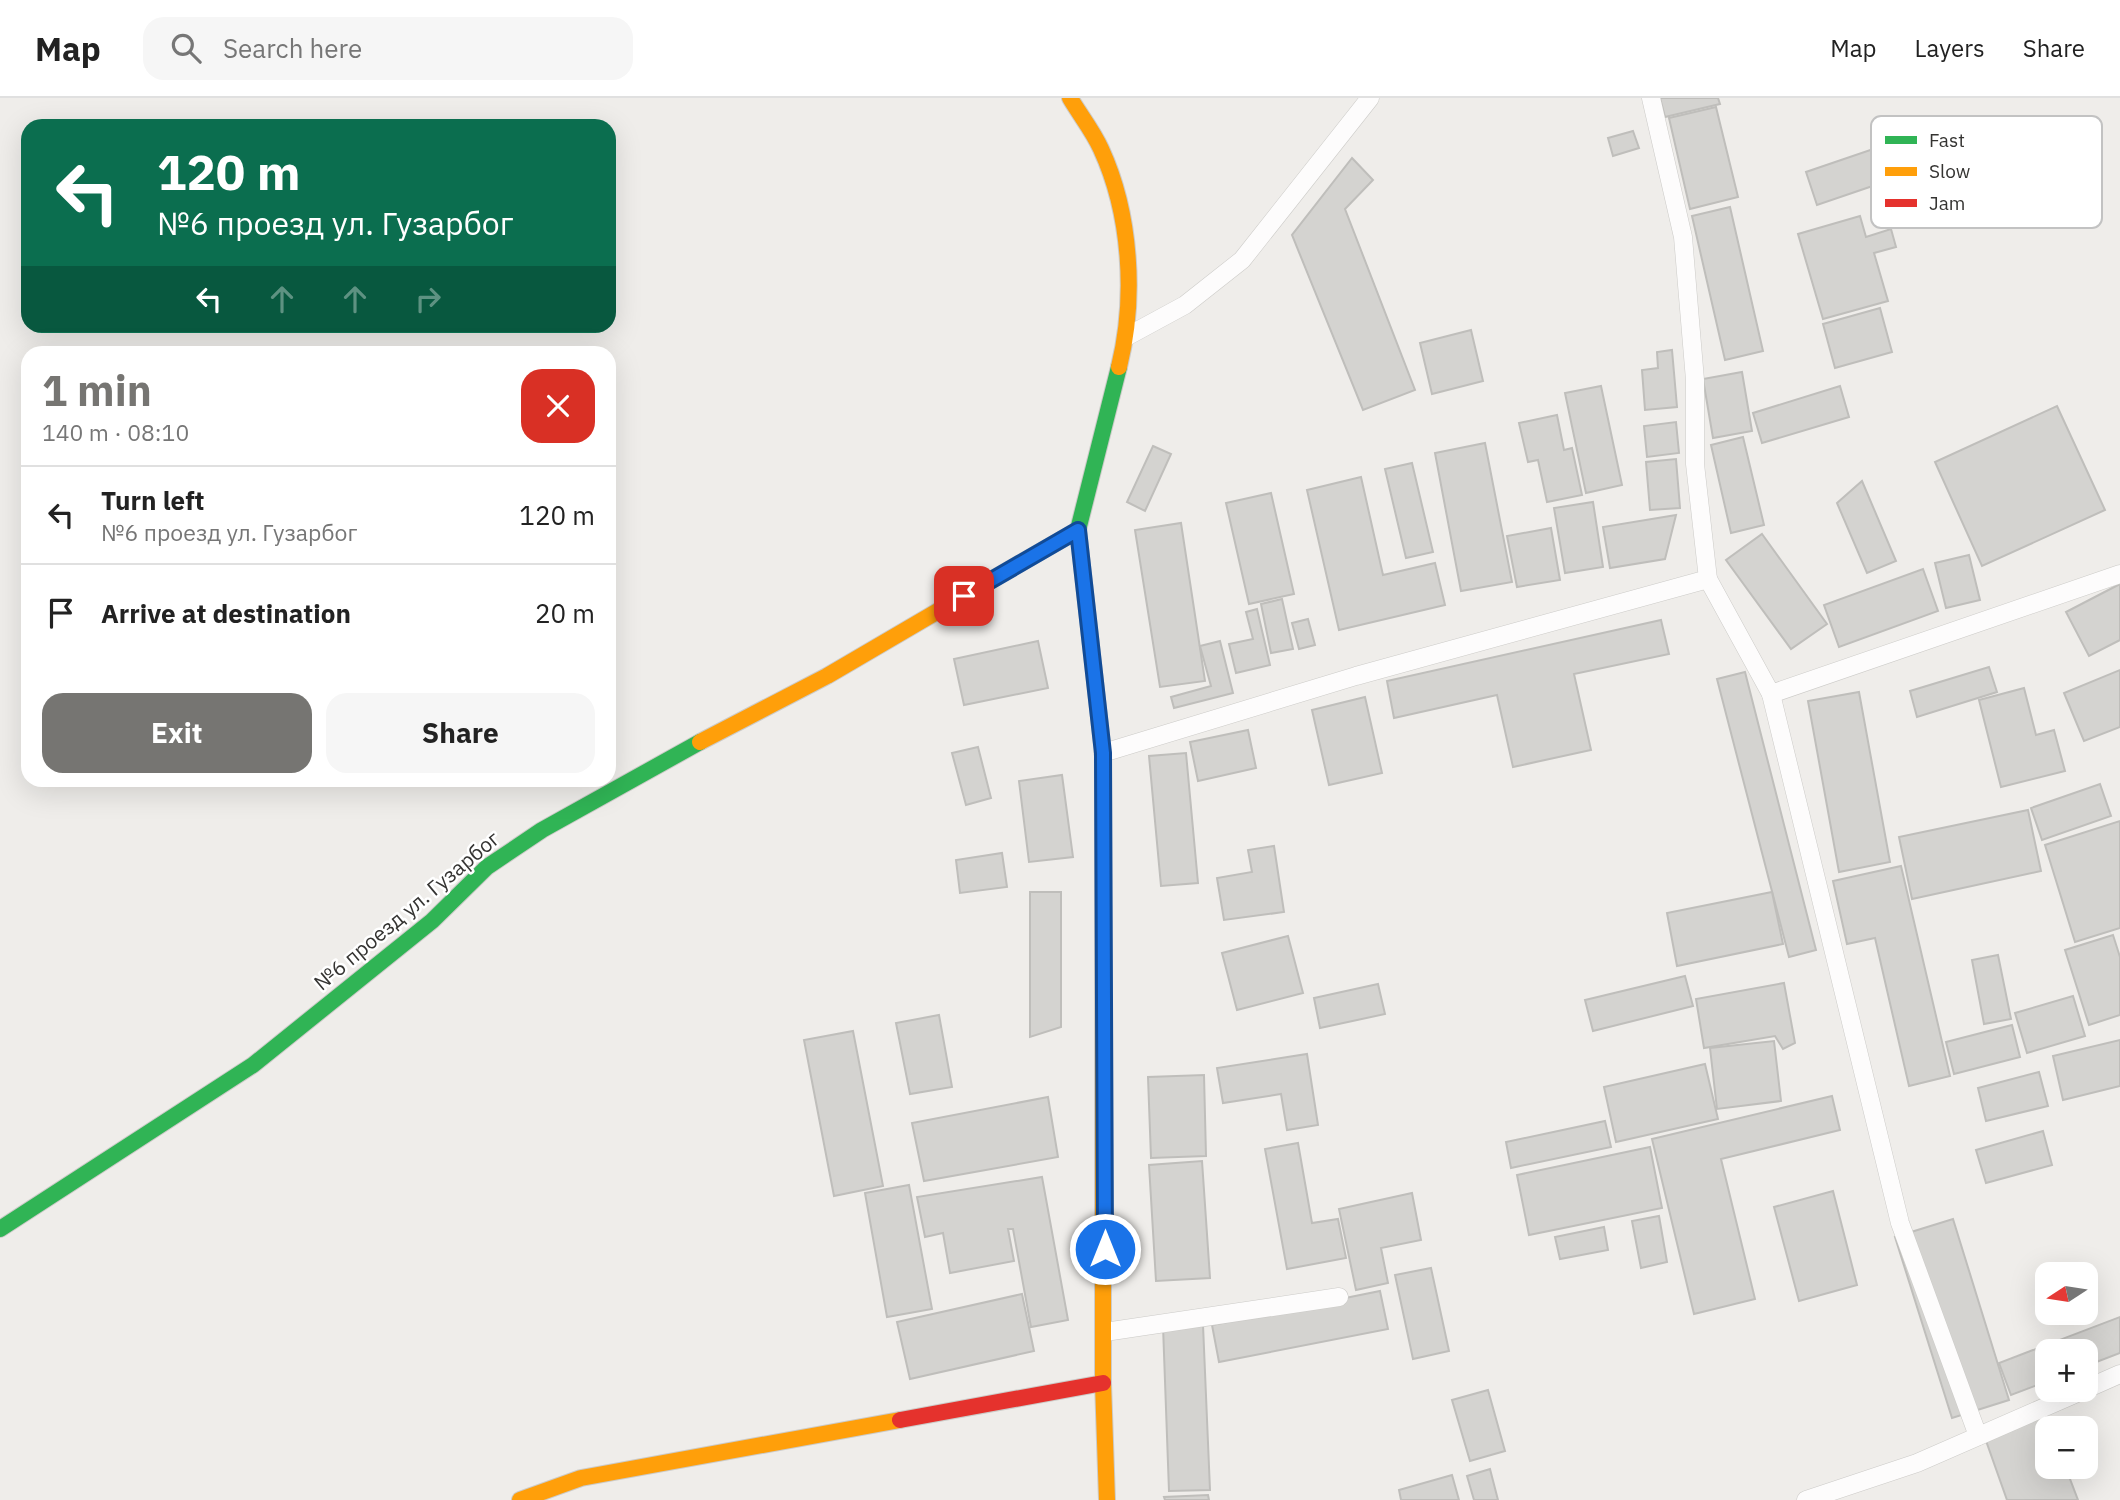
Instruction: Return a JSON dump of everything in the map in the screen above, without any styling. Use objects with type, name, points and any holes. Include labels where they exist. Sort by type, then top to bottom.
[{"type":"street","points":[[1070,98],[1101,149],[1119,206],[1128,261],[1126,337],[1078,530],[1103,753],[1103,1383],[1107,1500]]},
{"type":"street","name":"№6 проезд ул. Гузарбог","points":[[616,787],[827,676],[1078,530]]},
{"type":"street","name":"№6 проезд ул. Гузарбог","points":[[0,1229],[253,1065],[432,920],[487,867],[542,830],[616,787]]},
{"type":"street","points":[[520,1500],[581,1478],[1103,1383]]},
{"type":"lane","points":[[1126,337],[1185,305],[1242,260],[1370,98]]},
{"type":"lane","points":[[1651,98],[1684,250],[1695,380],[1695,464],[1708,579],[1771,694],[1899,1223],[1978,1436]]},
{"type":"lane","points":[[1771,694],[2120,574]]},
{"type":"lane","points":[[1103,753],[1356,676],[1708,579]]},
{"type":"lane","points":[[1105,1332],[1339,1297]]},
{"type":"lane","points":[[2098,1383],[2120,1374]]},
{"type":"lane","points":[[1806,1500],[1917,1462],[2055,1402]]},
{"type":"building","points":[[1660,98],[1718,98],[1720,104],[1665,117]]},
{"type":"building","points":[[1716,107],[1738,197],[1690,209],[1669,118]]},
{"type":"building","points":[[1633,131],[1639,148],[1613,156],[1608,138]]},
{"type":"building","points":[[1871,150],[1871,187],[1817,205],[1806,172]]},
{"type":"building","points":[[1352,158],[1373,180],[1345,209],[1415,390],[1363,410],[1292,235]]},
{"type":"building","points":[[1730,207],[1763,351],[1725,360],[1692,216]]},
{"type":"building","points":[[1860,216],[1866,237],[1891,229],[1896,247],[1874,253],[1888,301],[1823,319],[1798,234]]},
{"type":"building","points":[[1880,308],[1892,352],[1835,368],[1823,324]]},
{"type":"building","points":[[1471,330],[1483,381],[1432,394],[1420,343]]},
{"type":"building","points":[[1672,350],[1677,407],[1645,410],[1642,370],[1658,368],[1657,352]]},
{"type":"building","points":[[1742,372],[1752,431],[1713,438],[1703,379]]},
{"type":"building","points":[[1601,386],[1622,485],[1586,493],[1565,393]]},
{"type":"building","points":[[1840,386],[1849,417],[1762,443],[1753,413]]},
{"type":"building","points":[[2057,406],[2105,510],[1982,566],[1935,462]]},
{"type":"building","points":[[1557,415],[1564,450],[1572,448],[1582,495],[1547,502],[1538,460],[1528,462],[1519,423]]},
{"type":"building","points":[[1676,422],[1679,453],[1647,457],[1644,426]]},
{"type":"building","points":[[1743,437],[1764,525],[1731,533],[1711,445]]},
{"type":"building","points":[[1485,443],[1512,582],[1461,591],[1435,453]]},
{"type":"building","points":[[1153,446],[1171,454],[1145,511],[1127,502]]},
{"type":"building","points":[[1676,459],[1680,508],[1650,510],[1646,462]]},
{"type":"building","points":[[1412,463],[1433,552],[1406,558],[1385,469]]},
{"type":"building","points":[[1361,477],[1383,575],[1435,563],[1445,605],[1339,630],[1307,490]]},
{"type":"building","points":[[1862,481],[1896,561],[1867,573],[1837,503]]},
{"type":"building","points":[[1271,493],[1294,594],[1249,604],[1226,503]]},
{"type":"building","points":[[1593,502],[1603,567],[1565,573],[1554,508]]},
{"type":"building","points":[[1676,515],[1665,559],[1610,568],[1603,527]]},
{"type":"building","points":[[1181,523],[1205,681],[1160,687],[1135,530]]},
{"type":"building","points":[[1551,528],[1560,580],[1517,587],[1507,536]]},
{"type":"building","points":[[1762,534],[1827,624],[1791,649],[1726,560]]},
{"type":"building","points":[[1969,555],[1980,600],[1946,608],[1935,563]]},
{"type":"building","points":[[1923,569],[1938,611],[1839,647],[1824,605]]},
{"type":"building","points":[[2120,584],[2120,640],[2089,656],[2066,612]]},
{"type":"building","points":[[1282,599],[1293,649],[1271,653],[1261,604]]},
{"type":"building","points":[[1257,609],[1270,665],[1236,673],[1229,644],[1253,639],[1246,612]]},
{"type":"building","points":[[1308,619],[1315,645],[1299,649],[1292,623]]},
{"type":"building","points":[[1661,620],[1669,654],[1574,674],[1591,750],[1513,767],[1497,695],[1394,718],[1387,681]]},
{"type":"building","points":[[1038,641],[1048,688],[964,705],[954,659]]},
{"type":"building","points":[[1220,641],[1233,693],[1174,708],[1171,697],[1211,686],[1200,646]]},
{"type":"building","points":[[1989,667],[1997,692],[1917,717],[1910,691]]},
{"type":"building","points":[[2120,670],[2120,727],[2084,741],[2064,693]]},
{"type":"building","points":[[1745,672],[1816,950],[1789,957],[1717,679]]},
{"type":"building","points":[[2024,688],[2036,735],[2054,730],[2065,771],[2001,787],[1979,700]]},
{"type":"building","points":[[1859,692],[1890,862],[1839,872],[1808,701]]},
{"type":"building","points":[[1365,697],[1382,773],[1329,785],[1312,710]]},
{"type":"building","points":[[1248,730],[1256,768],[1198,781],[1190,742]]},
{"type":"building","points":[[978,747],[991,798],[966,805],[952,753]]},
{"type":"building","points":[[1186,753],[1198,883],[1161,886],[1149,756]]},
{"type":"building","points":[[1062,775],[1073,857],[1029,862],[1019,781]]},
{"type":"building","points":[[2100,784],[2111,816],[2042,840],[2031,808]]},
{"type":"building","points":[[2028,810],[2041,871],[1912,899],[1899,837]]},
{"type":"building","points":[[2120,821],[2120,928],[2075,942],[2045,845]]},
{"type":"building","points":[[1274,846],[1284,912],[1224,920],[1217,878],[1252,872],[1248,850]]},
{"type":"building","points":[[1002,853],[1007,887],[960,893],[956,860]]},
{"type":"building","points":[[1901,866],[1950,1076],[1909,1086],[1875,938],[1847,944],[1833,881]]},
{"type":"building","points":[[1030,892],[1061,892],[1061,1027],[1030,1037]]},
{"type":"building","points":[[1772,892],[1783,944],[1677,966],[1667,913]]},
{"type":"building","points":[[2113,935],[2120,957],[2120,1015],[2089,1025],[2065,950]]},
{"type":"building","points":[[1288,936],[1303,993],[1237,1010],[1222,953]]},
{"type":"building","points":[[1998,955],[2011,1019],[1984,1024],[1972,960]]},
{"type":"building","points":[[1685,976],[1693,1006],[1593,1031],[1585,1000]]},
{"type":"building","points":[[1784,983],[1795,1043],[1783,1049],[1775,1036],[1704,1048],[1696,999]]},
{"type":"building","points":[[1378,984],[1385,1014],[1320,1028],[1314,998]]},
{"type":"building","points":[[2073,996],[2085,1036],[2027,1053],[2015,1013]]},
{"type":"building","points":[[939,1015],[952,1087],[910,1094],[896,1023]]},
{"type":"building","points":[[2012,1025],[2020,1057],[1954,1074],[1946,1042]]},
{"type":"building","points":[[853,1031],[883,1186],[834,1196],[804,1040]]},
{"type":"building","points":[[2120,1040],[2120,1086],[2063,1100],[2053,1056]]},
{"type":"building","points":[[1774,1041],[1781,1101],[1717,1109],[1710,1048]]},
{"type":"building","points":[[1307,1054],[1318,1125],[1287,1130],[1281,1094],[1223,1103],[1217,1068]]},
{"type":"building","points":[[1705,1064],[1718,1119],[1616,1142],[1604,1087]]},
{"type":"building","points":[[2039,1072],[2048,1106],[1986,1121],[1978,1088]]},
{"type":"building","points":[[1204,1075],[1206,1156],[1151,1158],[1148,1077]]},
{"type":"building","points":[[1832,1096],[1840,1130],[1721,1159],[1755,1299],[1694,1314],[1652,1139]]},
{"type":"building","points":[[1048,1097],[1058,1157],[924,1181],[912,1123]]},
{"type":"building","points":[[1605,1121],[1611,1147],[1511,1168],[1506,1142]]},
{"type":"building","points":[[2043,1131],[2052,1165],[1986,1183],[1976,1150]]},
{"type":"building","points":[[1298,1143],[1312,1223],[1338,1219],[1346,1258],[1287,1269],[1265,1149]]},
{"type":"building","points":[[1650,1147],[1662,1208],[1529,1235],[1517,1175]]},
{"type":"building","points":[[1202,1161],[1210,1278],[1156,1281],[1149,1165]]},
{"type":"building","points":[[1042,1177],[1068,1320],[1031,1327],[1013,1229],[1008,1229],[1014,1261],[950,1273],[943,1233],[925,1237],[917,1197]]},
{"type":"building","points":[[909,1185],[932,1309],[887,1317],[865,1193]]},
{"type":"building","points":[[1833,1191],[1857,1285],[1799,1301],[1774,1207]]},
{"type":"building","points":[[1412,1193],[1421,1240],[1381,1248],[1388,1283],[1356,1290],[1339,1209]]},
{"type":"building","points":[[1659,1216],[1667,1262],[1641,1268],[1632,1221]]},
{"type":"building","points":[[1953,1219],[2009,1400],[1952,1418],[1895,1237]]},
{"type":"building","points":[[1604,1227],[1608,1250],[1560,1259],[1555,1237]]},
{"type":"building","points":[[1431,1268],[1449,1351],[1413,1359],[1395,1275]]},
{"type":"building","points":[[1380,1291],[1388,1329],[1219,1362],[1212,1325]]},
{"type":"building","points":[[1022,1294],[1034,1351],[910,1379],[897,1322]]},
{"type":"building","points":[[2120,1317],[2120,1353],[2098,1361],[2098,1339],[2062,1339]]},
{"type":"building","points":[[1203,1325],[1210,1490],[1169,1491],[1163,1326]]},
{"type":"building","points":[[2035,1349],[2035,1386],[2011,1395],[1999,1363]]},
{"type":"building","points":[[1488,1390],[1505,1451],[1470,1461],[1452,1400]]},
{"type":"building","points":[[2035,1417],[2035,1479],[2070,1479],[2078,1500],[2007,1500],[1984,1435]]},
{"type":"building","points":[[1490,1469],[1498,1500],[1474,1500],[1467,1476]]},
{"type":"building","points":[[1452,1475],[1459,1500],[1401,1500],[1399,1490]]},
{"type":"building","points":[[1208,1495],[1209,1500],[1165,1500],[1164,1497]]},
{"type":"traffic: fast","points":[[1103,955],[1103,753],[1078,530],[1119,367]]},
{"type":"traffic: fast","points":[[991,580],[1078,530]]},
{"type":"traffic: fast","points":[[0,1229],[253,1065],[432,921],[487,867],[542,830],[700,742]]},
{"type":"traffic: slow","points":[[1070,98],[1101,149],[1119,201],[1124,228],[1128,257],[1128,313],[1119,367]]},
{"type":"traffic: slow","points":[[700,742],[827,676],[991,580]]},
{"type":"traffic: slow","points":[[1103,955],[1103,1383],[1107,1500]]},
{"type":"traffic: slow","points":[[520,1500],[581,1478],[900,1420]]},
{"type":"traffic: jam","points":[[900,1420],[1103,1383]]},
{"type":"route","points":[[964,596],[1078,530],[1103,753],[1105,1249]]}]
